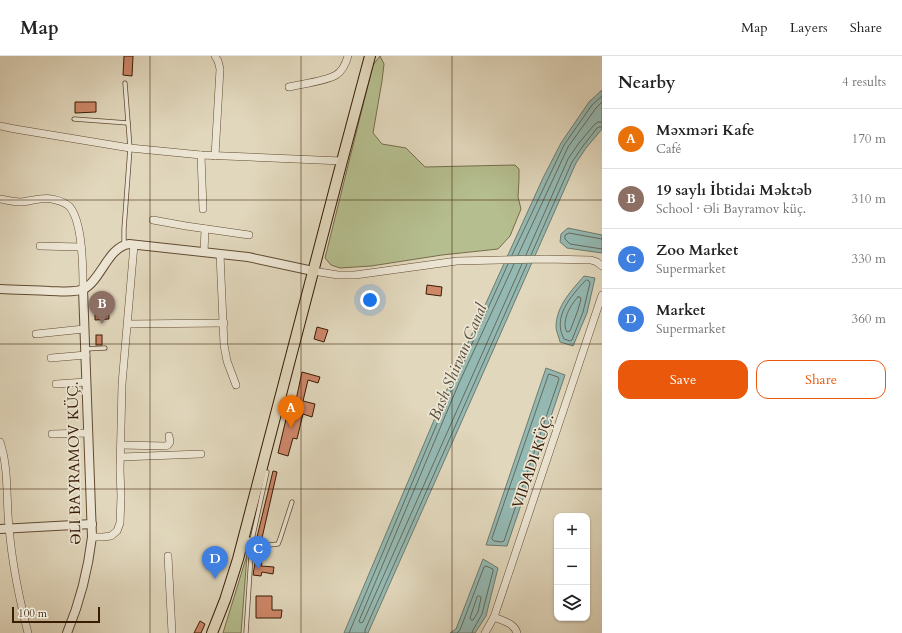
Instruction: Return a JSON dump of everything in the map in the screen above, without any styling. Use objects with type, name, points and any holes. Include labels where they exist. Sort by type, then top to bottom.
[{"type":"main road","points":[[212,633],[247,539],[313,272],[370,56]]},
{"type":"street","points":[[215,56],[220,69],[215,156]]},
{"type":"street","points":[[289,87],[337,75],[344,66],[348,56]]},
{"type":"street","points":[[0,126],[130,148],[201,156],[342,161]]},
{"type":"street","points":[[201,156],[203,209]]},
{"type":"street","points":[[0,199],[21,202],[39,198],[51,199],[68,205],[73,213],[80,235],[83,289]]},
{"type":"street","points":[[153,220],[249,235]]},
{"type":"street","points":[[204,252],[205,229]]},
{"type":"street","points":[[0,289],[75,291],[83,289],[90,284],[114,252],[119,247],[124,245],[220,254],[264,260],[313,272],[354,276],[457,261],[540,259],[591,260],[602,266]]},
{"type":"street","points":[[92,537],[111,536],[117,531],[120,523],[122,384],[134,245]]},
{"type":"street","points":[[40,246],[81,247]]},
{"type":"street","points":[[220,254],[224,345],[227,361],[236,385]]},
{"type":"street","name":"ƏLI BAYRAMOV KÜÇ.","points":[[67,633],[86,576],[92,537],[83,289]]},
{"type":"street","name":"VIDADI KÜÇ.","points":[[485,633],[494,617],[602,295]]},
{"type":"street","points":[[128,324],[224,324]]},
{"type":"street","points":[[36,334],[84,329]]},
{"type":"street","points":[[51,358],[85,352]]},
{"type":"street","points":[[56,384],[86,382]]},
{"type":"street","points":[[52,434],[88,433]]},
{"type":"street","points":[[121,445],[166,446],[170,442],[170,436]]},
{"type":"street","points":[[0,442],[4,454],[5,465],[4,528],[28,633]]},
{"type":"street","points":[[121,457],[201,454]]},
{"type":"street","points":[[4,528],[92,524]]},
{"type":"street","points":[[168,556],[172,633]]},
{"type":"street","points":[[494,617],[513,626],[517,630],[517,633]]},
{"type":"lane","points":[[124,245],[130,148],[125,83]]},
{"type":"lane","points":[[74,119],[128,123]]},
{"type":"lane","points":[[85,352],[104,348]]},
{"type":"lane","points":[[246,633],[247,539],[268,472]]},
{"type":"lane","points":[[247,539],[269,545],[278,544],[292,502]]},
{"type":"green space","points":[[380,56],[384,64],[373,133],[382,144],[406,148],[425,167],[515,165],[519,169],[518,197],[521,209],[510,236],[498,249],[442,255],[371,266],[340,268],[331,265],[325,258],[373,65]]},
{"type":"green space","points":[[247,555],[241,633],[223,633]]},
{"type":"water","points":[[602,90],[602,129],[576,163],[368,633],[344,633],[451,380],[543,178],[561,143],[589,102]]},
{"type":"water","points":[[568,228],[602,235],[602,253],[567,248],[560,242],[561,234]]},
{"type":"water","points":[[584,276],[595,278],[587,313],[573,346],[560,342],[556,329],[557,319],[562,305]]},
{"type":"water","points":[[546,368],[565,375],[507,546],[486,545]]},
{"type":"water","points":[[483,559],[498,568],[486,616],[475,633],[450,633],[456,629]]},
{"type":"building","points":[[124,56],[133,56],[132,76],[123,75]]},
{"type":"building","points":[[75,102],[96,102],[96,112],[75,113]]},
{"type":"building","points":[[427,285],[442,287],[441,296],[426,294]]},
{"type":"building","points":[[95,300],[108,300],[109,319],[95,320]]},
{"type":"building","points":[[317,327],[328,330],[324,342],[314,339]]},
{"type":"building","points":[[96,335],[102,335],[102,345],[96,345]]},
{"type":"building","points":[[302,372],[320,377],[318,383],[308,380],[303,401],[315,404],[312,417],[303,414],[297,439],[293,438],[288,456],[278,453],[291,398],[296,400]]},
{"type":"building","points":[[273,471],[277,472],[262,538],[257,537]]},
{"type":"building","points":[[255,563],[262,563],[261,566],[274,567],[273,574],[262,572],[261,576],[253,575]]},
{"type":"building","points":[[256,596],[272,596],[272,610],[282,610],[281,618],[256,618]]},
{"type":"building","points":[[200,621],[205,624],[201,633],[194,633]]},
{"type":"place","name":"19 saylı İbtidai Məktəb","points":[[102,324]]},
{"type":"place","name":"Məxməri Kafe","points":[[291,428]]},
{"type":"place","name":"Zoo Market","points":[[258,569]]},
{"type":"place","name":"Market","points":[[215,579]]},
{"type":"water label","name":"Bash Shirvan Canal","points":[[458,362]]}]
